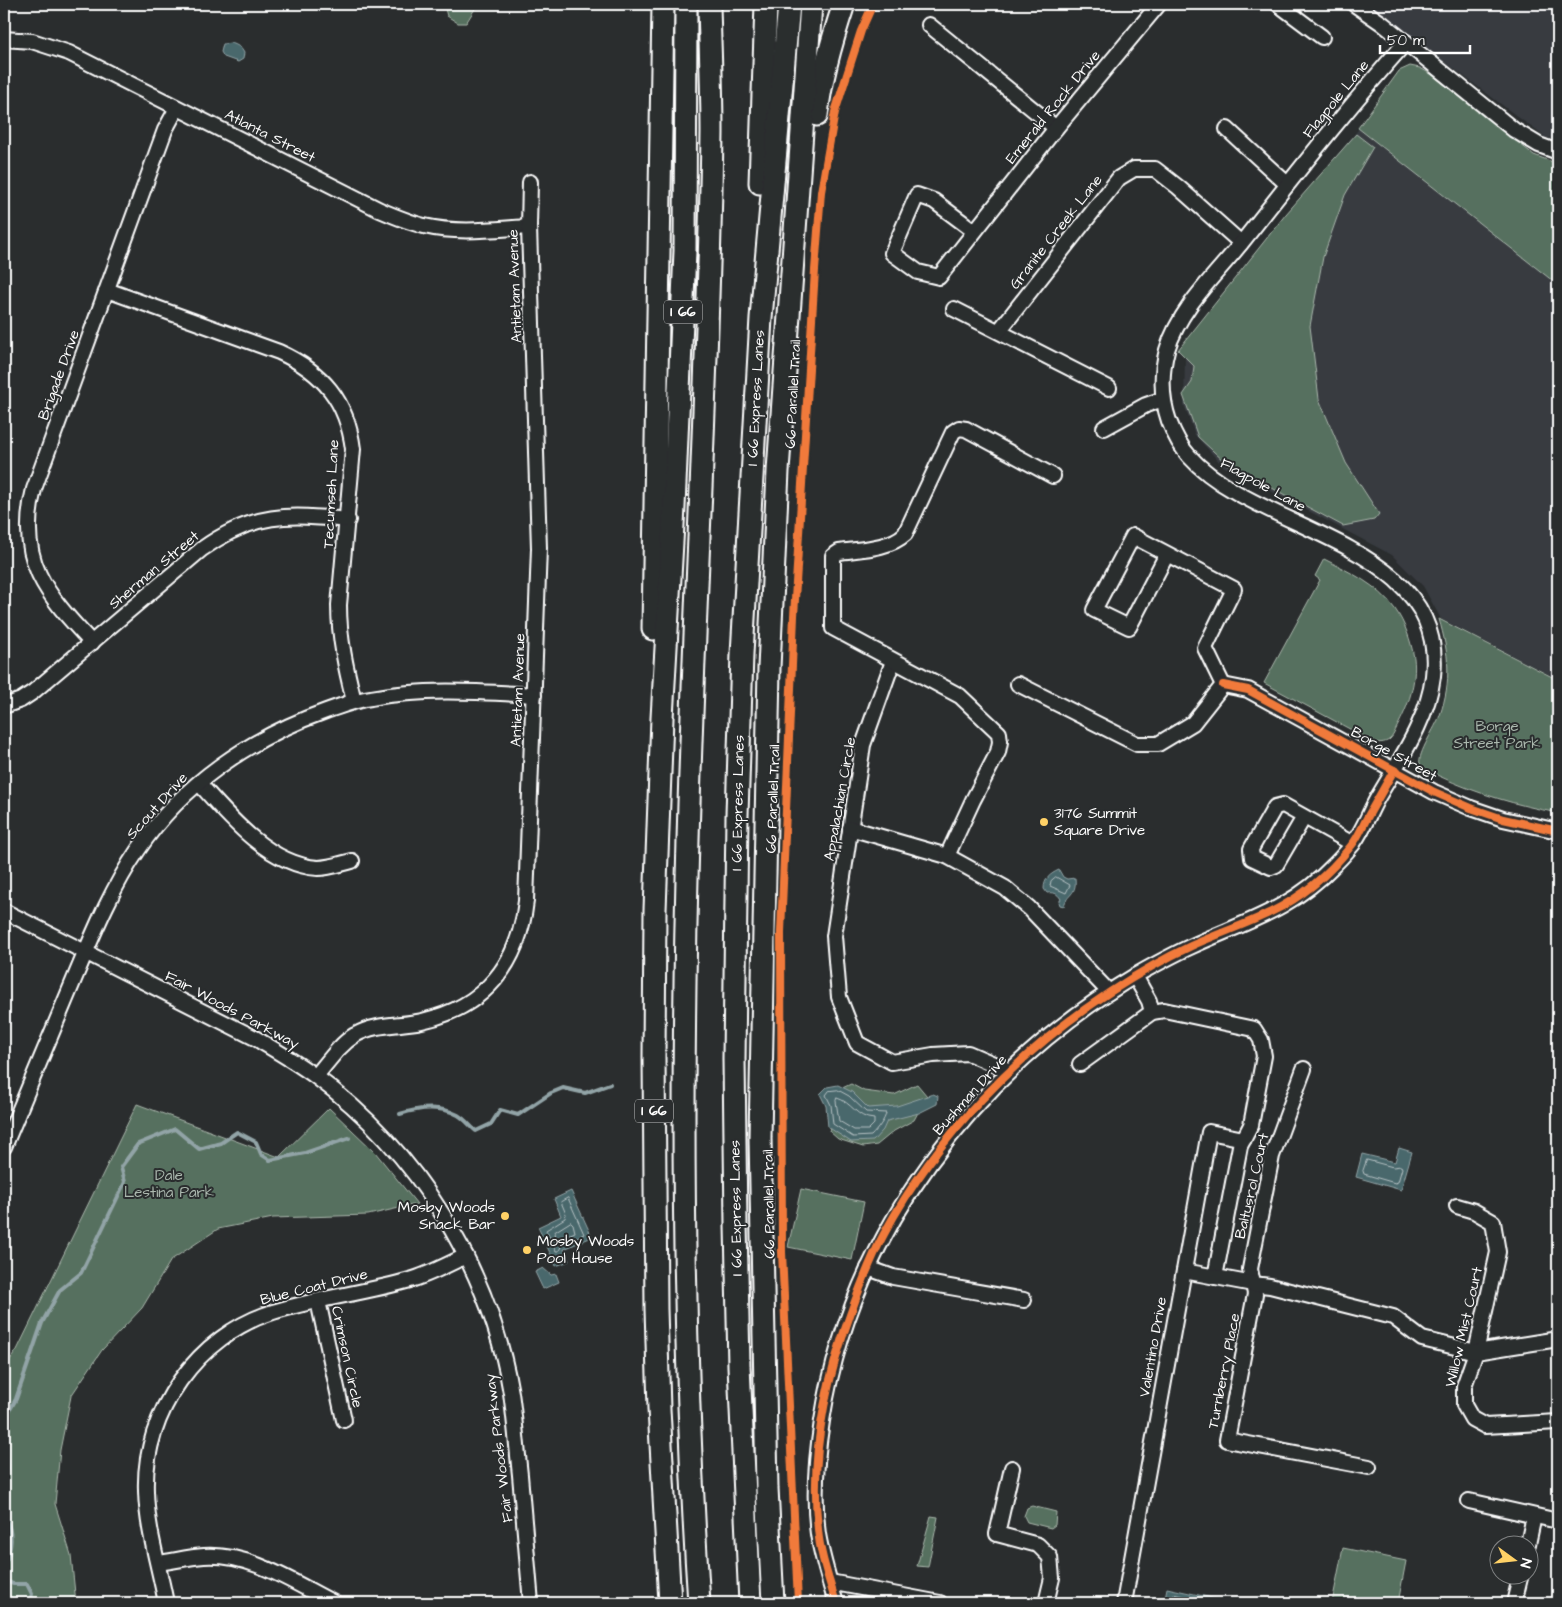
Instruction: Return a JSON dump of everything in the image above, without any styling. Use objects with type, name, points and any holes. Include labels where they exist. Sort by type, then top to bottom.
[{"type":"highway","points":[[656,4],[663,82]]},
{"type":"highway","points":[[655,910],[653,649],[663,4]]},
{"type":"highway","name":"I 66","points":[[670,1603],[659,1409],[656,1309],[655,910],[662,718],[674,508],[685,251],[686,4]]},
{"type":"highway","points":[[709,4],[712,127]]},
{"type":"highway","points":[[699,1603],[694,1538],[686,1314],[684,1070],[688,838],[712,127],[718,4]]},
{"type":"highway","points":[[761,318],[758,225],[766,4]]},
{"type":"highway","name":"I 66 Express Lanes","points":[[750,1603],[739,1366],[734,1059],[741,664],[761,318],[789,4]]},
{"type":"highway","points":[[774,1603],[767,1488],[760,1138],[769,668],[778,471],[812,4]]},
{"type":"highway","points":[[793,260],[811,186],[819,99],[830,45],[844,4]]},
{"type":"street","name":"Emerald Rock Drive","points":[[974,231],[934,201],[917,195],[892,253],[918,272],[939,277],[1056,128],[1159,4]]},
{"type":"street","points":[[1278,4],[1322,37]]},
{"type":"street","points":[[1354,4],[1406,42],[1514,130],[1539,145],[1558,152]]},
{"type":"street","points":[[929,25],[1056,128]]},
{"type":"street","name":"Atlanta Street","points":[[4,39],[32,41],[60,50],[380,210],[402,219],[425,226],[448,229],[529,227]]},
{"type":"street","name":"Flagpole Lane","points":[[1394,770],[1418,727],[1430,695],[1433,678],[1432,640],[1417,604],[1400,582],[1377,565],[1240,494],[1205,472],[1189,456],[1177,440],[1170,423],[1163,399],[1163,369],[1173,335],[1186,311],[1197,296],[1287,184],[1406,42]]},
{"type":"street","name":"Brigade Drive","points":[[92,643],[41,581],[31,554],[28,524],[30,506],[34,489],[165,130],[176,108]]},
{"type":"street","points":[[1227,129],[1287,184]]},
{"type":"street","name":"Granite Creek Lane","points":[[999,331],[1119,178],[1134,169],[1155,169],[1241,243]]},
{"type":"street","name":"Antietam Avenue","points":[[316,1076],[345,1043],[355,1035],[378,1026],[428,1019],[464,1005],[500,974],[512,954],[521,933],[526,901],[539,548],[529,227],[530,182]]},
{"type":"street","name":"Tecumseh Lane","points":[[107,290],[279,352],[299,362],[321,379],[334,394],[341,406],[351,436],[352,466],[339,605],[339,626],[341,647],[354,701]]},
{"type":"street","points":[[954,309],[1109,388]]},
{"type":"street","points":[[1104,428],[1146,405],[1163,399]]},
{"type":"street","points":[[947,856],[972,800],[998,752],[999,733],[960,696],[833,628],[833,556],[839,552],[889,543],[898,540],[905,534],[953,432],[959,428],[966,429],[1053,476]]},
{"type":"street","name":"Sherman Street","points":[[4,706],[21,700],[33,692],[202,549],[233,529],[257,521],[280,517],[298,516],[348,520]]},
{"type":"street","points":[[1018,684],[1137,744],[1158,744],[1193,723],[1223,685],[1205,648],[1234,589],[1133,536],[1094,610],[1129,627],[1167,554]]},
{"type":"street","name":"Appalachian Circle","points":[[893,661],[863,745],[834,936],[838,998],[857,1043],[892,1062],[933,1055],[968,1053],[1010,1071]]},
{"type":"street","name":"Borge Street","points":[[1223,685],[1248,690],[1434,792],[1471,808],[1511,821],[1558,831]]},
{"type":"street","name":"Scout Drive","points":[[4,1147],[9,1119],[122,875],[139,848],[162,819],[199,783],[225,762],[270,734],[354,701],[400,694],[441,691],[534,696]]},
{"type":"street","name":"Bushman Drive","points":[[836,1603],[824,1565],[818,1532],[815,1496],[816,1464],[828,1384],[836,1352],[868,1268],[884,1234],[914,1184],[946,1141],[981,1100],[1048,1037],[1109,992],[1135,976],[1192,946],[1272,912],[1318,881],[1353,844],[1394,770]]},
{"type":"street","points":[[199,783],[244,832],[285,858],[304,866],[318,868],[332,867],[352,861]]},
{"type":"street","points":[[1304,818],[1353,844]]},
{"type":"street","points":[[850,828],[947,856],[1005,888],[1029,908],[1109,992]]},
{"type":"street","name":"Fair Woods Parkway","points":[[4,911],[254,1038],[316,1076],[358,1112],[399,1155],[439,1208],[466,1256],[494,1323],[511,1393],[531,1603]]},
{"type":"street","points":[[1135,976],[1149,1000],[1152,1012]]},
{"type":"street","points":[[1080,1064],[1152,1012],[1164,1010],[1254,1029],[1260,1040],[1264,1056],[1251,1125],[1240,1146],[1215,1277]]},
{"type":"street","name":"Baltusrol Court","points":[[1253,1284],[1250,1269],[1272,1156],[1304,1069]]},
{"type":"street","name":"Valentino Drive","points":[[1124,1603],[1209,1132],[1244,1139]]},
{"type":"street","name":"Willow Mist Court","points":[[1457,1206],[1474,1211],[1494,1222],[1498,1252],[1476,1352],[1464,1386],[1464,1405],[1472,1419],[1485,1426],[1558,1422]]},
{"type":"street","name":"Blue Coat Drive","points":[[166,1603],[147,1507],[147,1471],[155,1430],[174,1390],[185,1374],[217,1342],[249,1321],[273,1312],[411,1280],[466,1256]]},
{"type":"street","points":[[868,1268],[893,1277],[1024,1300]]},
{"type":"street","points":[[1184,1271],[1270,1286],[1393,1317],[1422,1338],[1476,1352],[1558,1339]]},
{"type":"street","name":"Turnberry Place","points":[[1253,1284],[1255,1294],[1228,1440],[1369,1467]]},
{"type":"street","name":"Crimson Circle","points":[[318,1301],[344,1420]]},
{"type":"street","points":[[1012,1468],[997,1534],[1038,1545],[1050,1557],[1052,1578],[1046,1603]]},
{"type":"street","points":[[1469,1501],[1558,1521]]},
{"type":"street","points":[[1530,1534],[1534,1516]]},
{"type":"street","points":[[158,1563],[206,1556],[222,1556],[240,1560],[262,1567],[334,1603]]},
{"type":"street","points":[[830,1582],[925,1602],[940,1603]]},
{"type":"street","points":[[1514,1603],[1519,1584]]},
{"type":"shaded area","points":[[1368,4],[1558,4],[1558,139],[1546,138]]},
{"type":"shaded area","points":[[1402,76],[1503,145],[1558,167],[1558,679],[1441,619],[1423,586],[1392,555],[1223,466],[1195,435],[1184,405],[1185,357],[1200,323]]},
{"type":"green space","points":[[448,4],[478,4],[466,23],[458,23],[447,16],[445,9]]},
{"type":"green space","points":[[1410,66],[1420,68],[1431,74],[1534,155],[1558,164],[1558,285],[1358,128],[1399,71]]},
{"type":"green space","points":[[1356,134],[1373,147],[1345,195],[1323,257],[1310,326],[1319,399],[1346,463],[1379,514],[1374,520],[1343,526],[1227,464],[1198,437],[1183,395],[1192,382],[1194,366],[1178,350],[1286,214]]},
{"type":"green space","points":[[1324,559],[1372,586],[1388,600],[1399,614],[1405,626],[1414,658],[1413,685],[1401,719],[1392,737],[1385,742],[1374,742],[1264,683],[1320,580],[1315,576]]},
{"type":"green space","name":"Borge Street Park","points":[[1439,619],[1558,680],[1558,813],[1512,803],[1483,794],[1431,773],[1421,766],[1421,754],[1440,715],[1448,678],[1447,656]]},
{"type":"green space","points":[[851,1084],[864,1091],[894,1095],[917,1084],[927,1096],[914,1120],[894,1131],[877,1145],[863,1147],[838,1139],[829,1131],[834,1117],[827,1095]]},
{"type":"green space","name":"Dale Lestina Park","points":[[137,1104],[279,1157],[329,1108],[375,1152],[417,1204],[368,1215],[273,1218],[218,1229],[171,1260],[142,1308],[102,1350],[71,1396],[60,1450],[55,1504],[71,1555],[76,1603],[4,1603],[4,1368],[17,1350]]},
{"type":"green space","points":[[801,1189],[864,1202],[852,1260],[788,1247]]},
{"type":"green space","points":[[1032,1506],[1056,1512],[1055,1525],[1051,1528],[1027,1522],[1024,1516],[1027,1508]]},
{"type":"green space","points":[[931,1516],[938,1517],[928,1567],[917,1566]]},
{"type":"green space","points":[[1343,1548],[1406,1561],[1398,1603],[1332,1603]]},
{"type":"water","points":[[231,43],[239,46],[244,53],[243,59],[238,62],[224,57],[221,52],[223,44]]},
{"type":"water","points":[[1059,870],[1063,877],[1067,879],[1075,878],[1075,888],[1064,906],[1060,905],[1061,899],[1058,895],[1047,893],[1044,889],[1048,877]]},
{"type":"water","points":[[838,1085],[852,1092],[868,1108],[897,1106],[933,1094],[938,1096],[937,1104],[919,1113],[887,1121],[883,1130],[873,1141],[851,1142],[828,1127],[826,1106],[820,1094],[827,1087]]},
{"type":"water","points":[[1399,1148],[1412,1152],[1401,1190],[1356,1177],[1362,1154],[1395,1162]]},
{"type":"water","points":[[571,1191],[592,1237],[564,1249],[569,1261],[556,1266],[538,1227],[561,1216],[554,1199]]},
{"type":"water","points":[[543,1268],[551,1275],[556,1274],[559,1282],[543,1289],[535,1272]]},
{"type":"water","points":[[1167,1588],[1235,1603],[1164,1603]]},
{"type":"waterway","points":[[400,1114],[422,1109],[444,1110],[461,1117],[476,1131],[491,1124],[500,1110],[518,1115],[551,1093],[563,1088],[585,1093],[610,1084]]},
{"type":"waterway","points":[[4,1420],[16,1399],[42,1323],[60,1290],[81,1273],[125,1182],[121,1167],[138,1144],[175,1129],[199,1149],[221,1143],[237,1132],[256,1142],[261,1154],[270,1160],[305,1153],[349,1138]]},
{"type":"waterway","points":[[4,1421],[8,1469],[4,1484]]},
{"type":"waterway","points":[[4,1515],[11,1534],[9,1553],[4,1566]]},
{"type":"waterway","points":[[4,1580],[13,1584],[27,1584],[32,1594],[30,1603]]},
{"type":"cycle path","name":"66 Parallel Trail","points":[[798,1603],[782,1252],[781,932],[794,616],[821,192],[835,112],[861,31],[873,4]]},
{"type":"cycle path","points":[[1223,685],[1248,690],[1434,792],[1503,819],[1558,831]]},
{"type":"cycle path","points":[[836,1603],[823,1558],[818,1529],[816,1474],[822,1420],[833,1367],[858,1294],[879,1244],[905,1198],[954,1130],[982,1099],[1043,1042],[1076,1016],[1140,973],[1191,946],[1271,912],[1315,884],[1343,856],[1358,836],[1394,770]]},
{"type":"place","name":"3176 Summit Square Drive","points":[[1044,822]]},
{"type":"place","name":"Mosby Woods Snack Bar","points":[[505,1216]]},
{"type":"place","name":"Mosby Woods Pool House","points":[[527,1250]]}]
